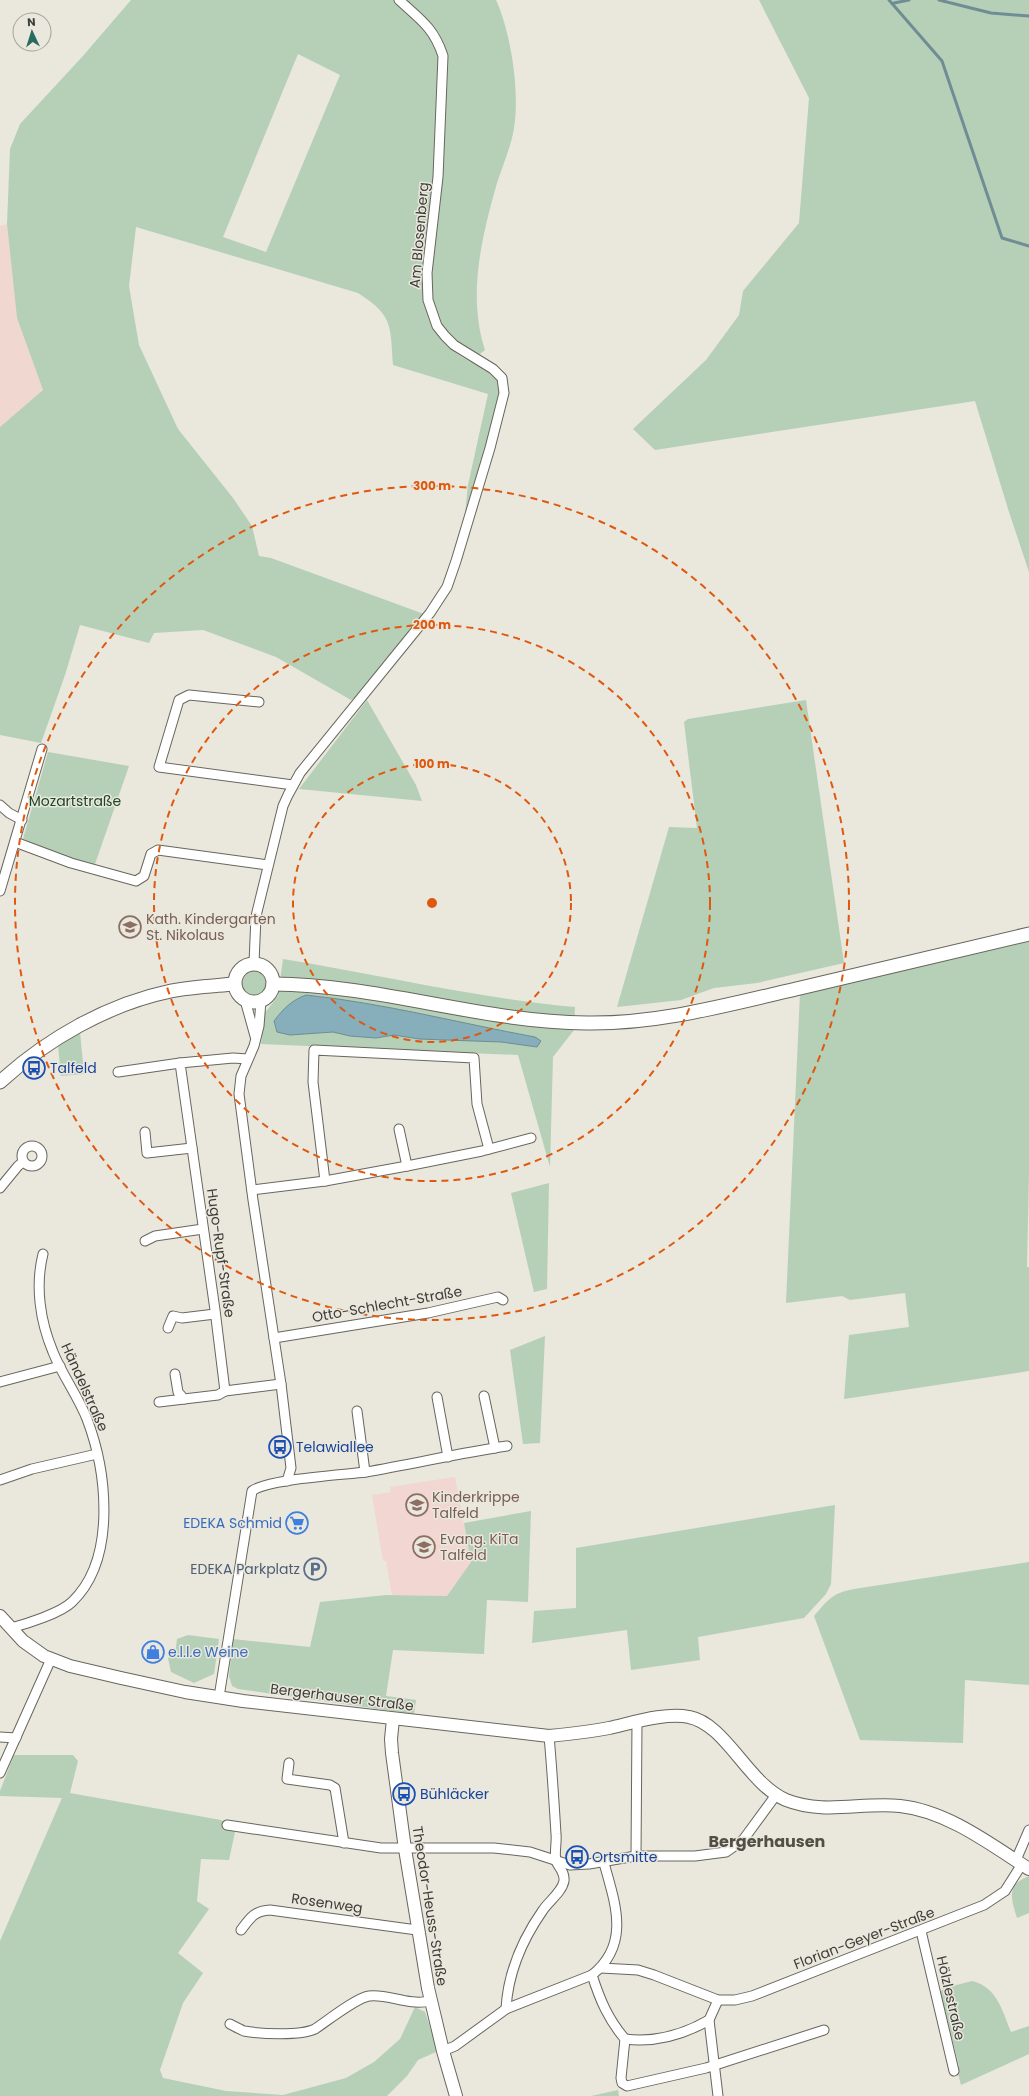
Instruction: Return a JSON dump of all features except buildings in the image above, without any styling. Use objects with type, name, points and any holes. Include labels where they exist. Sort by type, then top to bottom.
[{"type":"main road","points":[[273,984],[307,985],[375,992],[521,1019],[560,1023],[616,1023],[660,1018],[726,1006],[1029,934]]},
{"type":"main road","points":[[254,963],[260,964],[269,971],[273,984],[270,993],[262,1001],[251,1002],[245,1000],[237,993],[234,984],[238,971],[243,967],[254,963]]},
{"type":"main road","points":[[0,1082],[27,1060],[59,1038],[100,1015],[127,1004],[170,991],[234,984]]},
{"type":"street","name":"Am Blosenberg","points":[[254,963],[256,916],[282,806],[300,773],[430,613],[447,587],[490,448],[504,393],[502,378],[492,369],[454,345],[445,336],[437,326],[428,300],[427,273],[438,177],[443,56],[439,44],[429,27],[399,0]]},
{"type":"street","points":[[260,702],[189,695],[181,698],[179,700],[159,767],[293,785]]},
{"type":"street","points":[[0,891],[42,749]]},
{"type":"street","points":[[0,804],[9,813],[22,820]]},
{"type":"street","points":[[15,842],[71,863],[136,881],[144,876],[151,854],[158,850],[268,865]]},
{"type":"street","points":[[245,1000],[251,1016],[255,1036]]},
{"type":"street","points":[[262,1001],[260,1021],[255,1036],[254,1046],[241,1076],[240,1094],[252,1190],[281,1384],[291,1468],[287,1480]]},
{"type":"street","points":[[325,1181],[313,1082],[314,1050],[474,1058],[477,1104],[489,1148]]},
{"type":"street","points":[[118,1072],[180,1063],[233,1058],[248,1059]]},
{"type":"street","name":"Hugo-Rupf-Straße","points":[[180,1063],[225,1391]]},
{"type":"street","points":[[399,1129],[407,1166]]},
{"type":"street","points":[[145,1132],[147,1153],[192,1148]]},
{"type":"street","points":[[252,1190],[325,1181],[407,1166],[531,1138]]},
{"type":"street","points":[[0,1188],[23,1162]]},
{"type":"street","points":[[145,1241],[155,1236],[203,1230]]},
{"type":"street","name":"Händelstraße","points":[[11,1628],[32,1622],[71,1603],[88,1582],[98,1556],[103,1530],[102,1479],[97,1454],[86,1417],[53,1352],[41,1313],[39,1275],[43,1254]]},
{"type":"street","name":"Otto-Schlecht-Straße","points":[[274,1338],[428,1313],[498,1298],[503,1300]]},
{"type":"street","points":[[168,1328],[173,1316],[182,1318],[215,1314]]},
{"type":"street","points":[[0,1382],[60,1366]]},
{"type":"street","points":[[175,1374],[178,1392],[184,1399]]},
{"type":"street","points":[[158,1402],[218,1396],[225,1391],[281,1384]]},
{"type":"street","points":[[484,1396],[495,1448]]},
{"type":"street","points":[[437,1397],[448,1457]]},
{"type":"street","points":[[357,1411],[365,1472]]},
{"type":"street","points":[[219,1697],[252,1491],[258,1487],[287,1480],[365,1472],[507,1446]]},
{"type":"street","points":[[0,1480],[32,1469],[97,1454]]},
{"type":"street","name":"Bergerhauser Straße","points":[[0,1616],[34,1649],[51,1659],[70,1666],[114,1677],[219,1697],[393,1719],[549,1736],[571,1734],[637,1722],[682,1716],[699,1719],[725,1741],[752,1774],[776,1795]]},
{"type":"street","points":[[0,1773],[51,1659]]},
{"type":"street","name":"Theodor-Heuss-Straße","points":[[393,1719],[391,1739],[417,1930],[430,2001],[456,2096]]},
{"type":"street","points":[[636,1856],[637,1722]]},
{"type":"street","points":[[506,2009],[507,1995],[515,1959],[543,1909],[564,1881],[564,1874],[556,1861],[556,1836],[549,1736]]},
{"type":"street","points":[[0,1737],[16,1738]]},
{"type":"street","points":[[289,1763],[287,1779],[330,1785],[335,1788],[344,1843]]},
{"type":"street","points":[[227,1825],[344,1843],[405,1849],[494,1848],[530,1852],[570,1865],[604,1863],[636,1856],[695,1856],[726,1852],[743,1840],[776,1795],[797,1804],[817,1808],[899,1806],[915,1808],[954,1823],[1022,1864]]},
{"type":"street","name":"Florian-Geyer-Straße","points":[[718,2000],[735,2000],[752,1996],[921,1931],[984,1905],[997,1898],[1005,1891],[1022,1864],[1029,1830]]},
{"type":"street","points":[[443,2051],[455,2046],[506,2009],[592,1975],[601,1968],[614,1948],[618,1929],[616,1906],[604,1863]]},
{"type":"street","name":"Rosenweg","points":[[241,1930],[254,1914],[260,1911],[270,1910],[417,1930]]},
{"type":"street","name":"Hölzlestraße","points":[[921,1931],[954,2071]]},
{"type":"street","points":[[601,1968],[638,1970],[718,2000],[709,2020],[718,2096]]},
{"type":"street","points":[[592,1975],[606,2013],[612,2024],[625,2039],[652,2040],[668,2037],[709,2020]]},
{"type":"street","points":[[230,2024],[243,2030],[296,2034],[308,2032],[364,1997],[377,1996],[414,2002],[430,2001]]},
{"type":"street","points":[[625,2039],[621,2065],[621,2078],[624,2085],[631,2086],[714,2065],[824,2030]]},
{"type":"shaded area","points":[[7,224],[17,318],[43,390],[0,427],[0,226]]},
{"type":"shaded area","points":[[455,1477],[471,1562],[447,1596],[392,1595],[386,1561],[383,1561],[372,1495],[391,1492],[390,1487]]},
{"type":"green space","points":[[131,0],[496,0],[506,29],[513,63],[516,114],[511,142],[497,183],[482,245],[477,287],[477,308],[485,350],[476,357],[448,334],[439,322],[433,310],[430,297],[429,265],[431,246],[426,245],[424,259],[424,287],[426,300],[435,326],[452,349],[462,357],[497,376],[500,383],[500,394],[490,437],[468,510],[465,514],[468,485],[488,394],[393,365],[388,323],[378,308],[358,293],[136,227],[129,286],[139,345],[178,429],[233,498],[252,526],[259,556],[271,558],[424,614],[363,693],[351,700],[276,657],[203,630],[154,633],[149,643],[80,625],[65,675],[41,743],[0,735],[0,427],[43,390],[17,318],[7,224],[10,149],[20,124],[82,57]],"holes":[[[298,54],[340,75],[266,252],[223,237]]]},
{"type":"green space","points":[[759,0],[1029,0],[1029,572],[975,401],[655,450],[633,429],[706,360],[739,315],[743,291],[799,223],[809,98]]},
{"type":"green space","points":[[367,700],[416,785],[422,801],[299,789]]},
{"type":"green space","points":[[806,700],[844,963],[757,983],[714,988],[681,1000],[617,1007],[669,827],[697,828],[684,722],[688,719]]},
{"type":"green space","name":"Mozartstraße","points":[[48,752],[129,766],[94,867],[70,860],[23,839]]},
{"type":"green space","points":[[1029,940],[1029,1172],[1027,1267],[1029,1267],[1029,1371],[844,1399],[849,1335],[909,1327],[905,1293],[850,1300],[842,1296],[786,1303],[800,993]]},
{"type":"green space","points":[[283,959],[465,992],[575,1007],[574,1030],[553,1057],[550,1167],[518,1055],[261,1044],[264,1014],[278,996]]},
{"type":"green space","points":[[255,969],[265,973],[269,983],[265,993],[255,997],[245,993],[241,983],[245,973]]},
{"type":"green space","points":[[80,1032],[84,1074],[61,1076],[58,1045]]},
{"type":"green space","points":[[549,1183],[547,1289],[534,1292],[511,1193]]},
{"type":"green space","points":[[545,1336],[540,1443],[523,1444],[510,1350]]},
{"type":"green space","points":[[835,1505],[831,1584],[826,1594],[804,1618],[698,1637],[700,1660],[631,1670],[627,1630],[532,1643],[534,1611],[576,1608],[576,1548]]},
{"type":"green space","points":[[531,1511],[528,1602],[487,1600],[484,1654],[393,1650],[386,1696],[416,1700],[414,1714],[238,1689],[232,1686],[229,1676],[233,1639],[310,1647],[320,1602],[386,1595],[447,1596],[471,1562],[464,1523]]},
{"type":"green space","points":[[1029,1562],[1029,1685],[965,1680],[963,1743],[860,1740],[814,1616],[823,1606],[835,1595],[854,1589]]},
{"type":"green space","points":[[188,1635],[219,1639],[214,1674],[194,1683],[171,1672],[168,1658],[175,1654],[177,1639]]},
{"type":"green space","points":[[14,1755],[73,1755],[78,1761],[70,1793],[221,1820],[235,1832],[229,1860],[201,1859],[197,1901],[209,1909],[178,1953],[203,1973],[183,2003],[160,2070],[163,2078],[226,2091],[283,2095],[346,2078],[374,2062],[400,2039],[415,2007],[425,2012],[438,2051],[418,2060],[407,2076],[387,2096],[0,2096],[0,1941],[62,1798],[0,1796],[0,1791]]},
{"type":"green space","points":[[1029,1876],[1029,1913],[1017,1918],[1013,1905],[1012,1893],[1017,1884]]},
{"type":"green space","points":[[972,1981],[987,1988],[998,2000],[1011,2032],[1029,2026],[1029,2054],[961,2085],[957,2069],[959,2066],[940,1992],[945,1988]]},
{"type":"green space","points":[[618,2090],[619,2096],[591,2096]]},
{"type":"water","points":[[306,995],[392,1008],[535,1037],[541,1041],[537,1047],[501,1042],[419,1039],[394,1035],[376,1038],[350,1036],[333,1032],[290,1035],[277,1032],[274,1021],[277,1017],[292,1002]]},
{"type":"waterway","points":[[889,0],[942,61],[1002,238],[1029,246]]},
{"type":"waterway","points":[[894,3],[909,0]]},
{"type":"waterway","points":[[939,0],[991,13],[1029,16]]},
{"type":"place","name":"Kath. Kindergarten St. Nikolaus","points":[[130,927]]},
{"type":"place","name":"Talfeld","points":[[34,1068]]},
{"type":"place","name":"Telawiallee","points":[[280,1447]]},
{"type":"place","name":"Kinderkrippe Talfeld","points":[[417,1505]]},
{"type":"place","name":"EDEKA Schmid","points":[[297,1523]]},
{"type":"place","name":"Evang. KiTa Talfeld","points":[[424,1547]]},
{"type":"place","name":"EDEKA Parkplatz","points":[[315,1569]]},
{"type":"place","name":"e.l.l.e Weine","points":[[153,1652]]},
{"type":"place","name":"Bühläcker","points":[[404,1794]]},
{"type":"place","name":"Ortsmitte","points":[[577,1857]]},
{"type":"district","name":"Bergerhausen","points":[[767,1841]]}]
